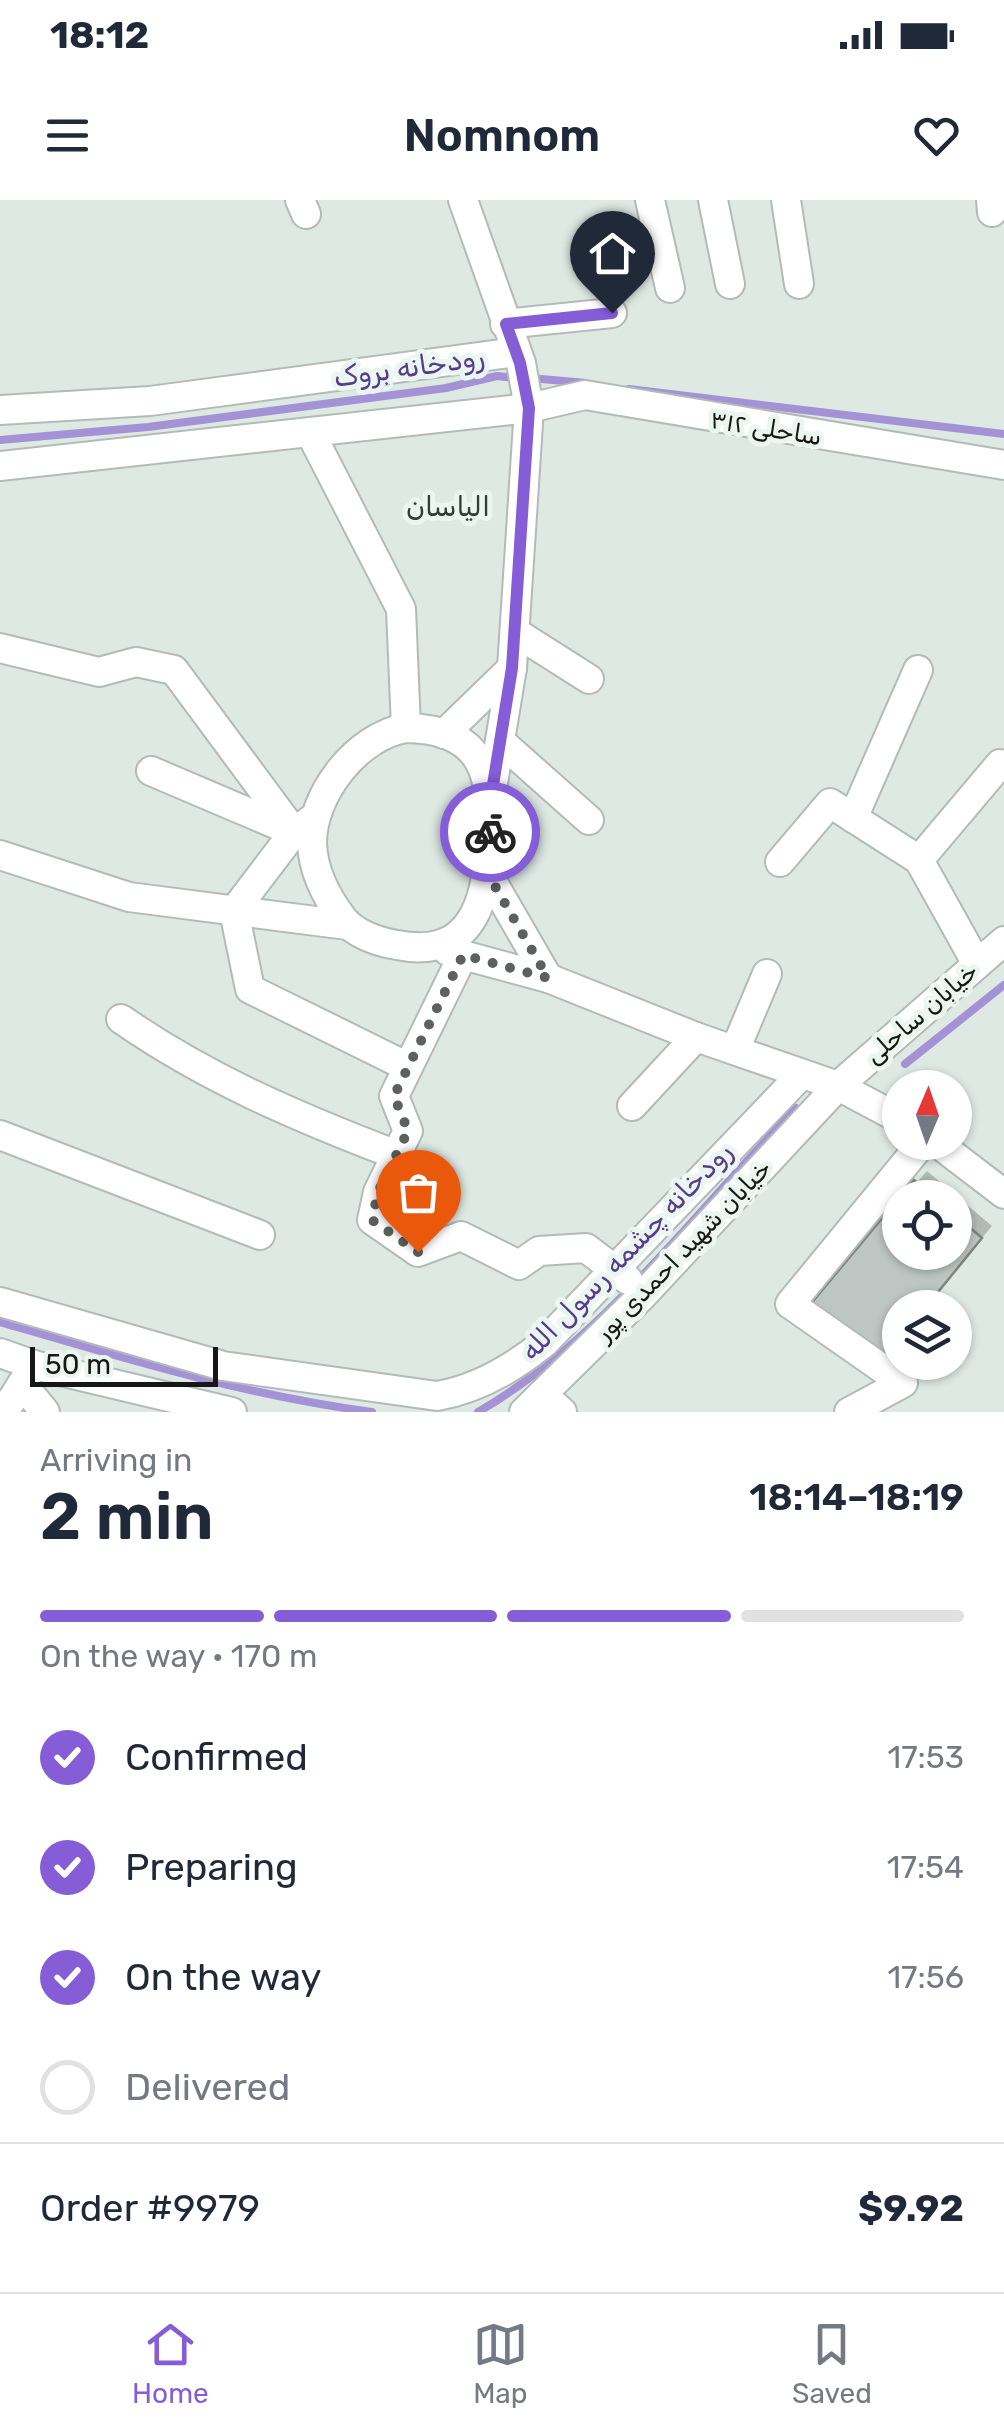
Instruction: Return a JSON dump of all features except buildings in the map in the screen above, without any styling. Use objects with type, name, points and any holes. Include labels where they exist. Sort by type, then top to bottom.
[{"type":"street","points":[[434,946],[470,924],[478,912],[488,874],[492,791],[512,668],[529,403],[518,358],[462,200]]},
{"type":"street","points":[[650,200],[670,288]]},
{"type":"street","points":[[713,200],[730,284]]},
{"type":"street","points":[[786,200],[798,284]]},
{"type":"street","points":[[506,324],[612,313]]},
{"type":"street","points":[[0,410],[150,401],[518,358]]},
{"type":"street","name":"ساحلی ۳۱۲","points":[[0,466],[311,434],[585,395],[1004,465]]},
{"type":"street","points":[[311,434],[401,609],[406,728]]},
{"type":"street","points":[[515,632],[590,679]]},
{"type":"street","points":[[0,648],[99,672],[136,662],[174,670],[304,825],[312,840],[317,870],[347,924]]},
{"type":"street","points":[[444,734],[512,668]]},
{"type":"street","points":[[853,818],[918,670]]},
{"type":"street","points":[[234,910],[304,825],[353,756],[389,731],[406,728],[444,734],[475,756],[492,791]]},
{"type":"street","points":[[500,740],[589,820]]},
{"type":"street","points":[[919,860],[1000,764],[1004,765]]},
{"type":"street","points":[[151,771],[304,825]]},
{"type":"street","points":[[780,862],[830,802],[919,860],[977,964]]},
{"type":"street","points":[[0,856],[129,898],[347,924],[395,945],[434,946],[548,978],[696,1037],[838,1086],[882,1109]]},
{"type":"street","points":[[488,874],[548,978]]},
{"type":"street","points":[[234,910],[250,989],[408,1067]]},
{"type":"street","name":"خیابان ساحلی","points":[[838,1086],[1004,941]]},
{"type":"street","points":[[463,955],[394,1096],[408,1131],[394,1154],[372,1220],[418,1252],[462,1236],[519,1265],[539,1250],[586,1248],[630,1282]]},
{"type":"street","points":[[735,1050],[768,974]]},
{"type":"street","points":[[121,1019],[188,1066],[313,1123],[394,1154]]},
{"type":"street","points":[[632,1106],[696,1037]]},
{"type":"street","points":[[0,1302],[222,1366],[436,1396],[488,1381],[630,1282],[802,1074]]},
{"type":"street","name":"خیابان شهید احمدی پور","points":[[543,1406],[630,1282],[838,1086]]},
{"type":"street","points":[[0,1135],[260,1235]]},
{"type":"street","points":[[849,1412],[903,1383],[790,1304],[907,1160]]},
{"type":"street","points":[[960,1160],[1004,1194]]},
{"type":"street","points":[[0,1354],[28,1374],[232,1412]]},
{"type":"street","points":[[4,1412],[28,1374]]},
{"type":"street","points":[[28,1374],[45,1412]]},
{"type":"waterway","name":"رودخانه بروک","points":[[0,440],[148,427],[446,388],[497,376],[516,378]]},
{"type":"waterway","name":"رودخانه بروک","points":[[530,378],[586,383]]},
{"type":"waterway","name":"رودخانه بروک","points":[[629,389],[1004,434]]},
{"type":"waterway","name":"رودخانه چشمه رسول الله","points":[[905,1064],[1004,985]]},
{"type":"waterway","name":"رودخانه چشمه رسول الله","points":[[478,1412],[524,1382],[608,1311],[796,1108]]},
{"type":"waterway","name":"رودخانه چشمه رسول الله","points":[[0,1322],[230,1386],[372,1412]]},
{"type":"way so far","points":[[418,1252],[372,1220],[378,1192],[408,1131],[394,1096],[463,955],[548,978],[488,874],[490,832]]},
{"type":"district","name":"الیاسان","points":[[448,506]]},
{"type":"route","points":[[490,832],[492,791],[512,668],[529,408],[520,363],[506,324],[612,313]]}]
